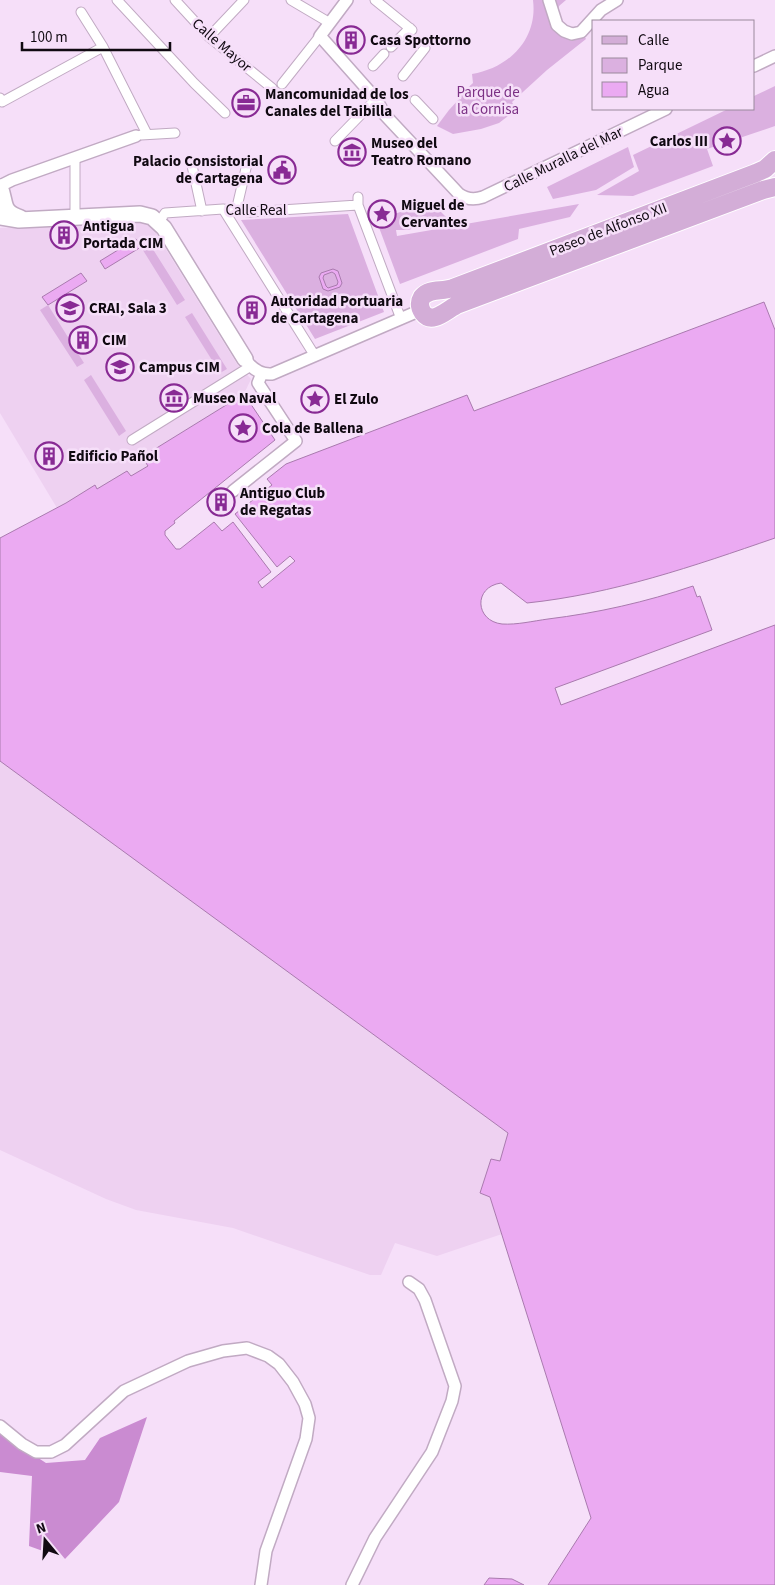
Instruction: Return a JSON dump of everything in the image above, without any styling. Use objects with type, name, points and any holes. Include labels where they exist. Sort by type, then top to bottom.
[{"type":"main road","points":[[775,160],[772,170],[775,180]]},
{"type":"main road","name":"Paseo de Alfonso XII","points":[[437,291],[453,288],[756,173],[775,160]]},
{"type":"main road","name":"Paseo de Alfonso XII","points":[[444,313],[467,300],[762,190],[775,187]]},
{"type":"main road","points":[[0,193],[3,205],[9,213],[32,220]]},
{"type":"main road","points":[[0,217],[10,220],[32,220],[140,214],[151,216],[159,222],[248,363]]},
{"type":"main road","points":[[430,291],[437,291],[444,295],[447,302],[444,313],[439,317],[432,318],[421,310],[420,304],[424,294],[430,291]]},
{"type":"street","points":[[116,0],[225,113]]},
{"type":"street","name":"Calle Mayor","points":[[175,0],[209,37],[272,88]]},
{"type":"street","points":[[209,37],[244,0]]},
{"type":"street","points":[[291,0],[330,23]]},
{"type":"street","points":[[282,84],[347,0]]},
{"type":"street","points":[[366,73],[411,29],[377,0]]},
{"type":"street","points":[[549,0],[554,20],[560,29],[572,34],[581,32],[601,10],[617,0]]},
{"type":"street","points":[[80,12],[103,47],[141,135]]},
{"type":"street","points":[[320,36],[366,73],[376,98],[335,141]]},
{"type":"street","points":[[0,98],[2,102],[103,47]]},
{"type":"street","points":[[403,76],[425,48]]},
{"type":"street","points":[[755,66],[775,56]]},
{"type":"street","name":"Calle Muralla del Mar","points":[[376,98],[385,115],[459,194],[470,199],[483,197],[664,110]]},
{"type":"street","points":[[415,100],[433,119]]},
{"type":"street","points":[[0,193],[12,180],[141,135],[175,133]]},
{"type":"street","points":[[75,158],[75,218]]},
{"type":"street","points":[[191,161],[202,211]]},
{"type":"street","points":[[236,211],[247,164]]},
{"type":"street","name":"Calle Real","points":[[159,222],[165,213],[223,210],[250,212],[358,201],[401,319]]},
{"type":"street","points":[[223,210],[315,356]]},
{"type":"street","points":[[132,440],[248,363],[262,373],[272,374],[421,310]]},
{"type":"street","points":[[233,491],[296,441],[258,383],[262,373]]},
{"type":"street","points":[[352,1585],[375,1538],[432,1452],[456,1386],[425,1300],[420,1289],[409,1282]]},
{"type":"street","points":[[0,1426],[22,1444],[36,1452],[51,1452],[65,1445],[124,1391],[188,1362],[222,1351],[247,1348],[268,1356],[279,1364],[293,1382],[305,1404],[309,1418],[306,1439],[266,1551],[261,1585]]},
{"type":"shaded area","name":"Campus CIM","points":[[140,221],[149,224],[154,230],[237,364],[251,379],[244,394],[143,456],[148,466],[131,476],[127,471],[97,489],[95,486],[57,508],[0,413],[0,228]]},
{"type":"shaded area","points":[[0,761],[508,1133],[500,1162],[491,1159],[480,1193],[490,1197],[502,1234],[437,1256],[395,1243],[381,1275],[370,1275],[233,1228],[136,1210],[106,1199],[0,1150]]},
{"type":"shaded area","points":[[147,1417],[119,1502],[65,1559],[29,1546],[32,1476],[0,1472],[0,1433],[46,1463],[85,1460],[100,1438]]},
{"type":"green space","name":"Parque de la Cornisa","points":[[533,0],[566,0],[559,6],[557,16],[566,28],[580,28],[586,39],[547,70],[512,102],[516,110],[499,123],[481,129],[453,134],[437,126],[461,97],[460,95],[473,83],[472,74],[485,71],[509,58],[526,39],[531,27]]},
{"type":"green space","points":[[775,86],[775,126],[707,149],[713,166],[633,196],[597,195],[639,171],[633,155],[726,110],[755,110],[755,96]]},
{"type":"green space","points":[[628,147],[634,167],[596,190],[553,199],[547,187]]},
{"type":"green space","points":[[431,202],[448,219],[408,230],[396,230],[397,236],[579,204],[570,217],[519,229],[518,239],[400,284],[374,214],[383,212],[385,217]]},
{"type":"green space","points":[[348,214],[384,312],[315,339],[241,220]]},
{"type":"green space","points":[[149,243],[185,300],[177,305],[141,247]]},
{"type":"green space","points":[[48,305],[84,363],[77,367],[40,310]]},
{"type":"green space","points":[[192,313],[227,369],[220,373],[185,317]]},
{"type":"green space","points":[[91,375],[126,431],[119,436],[84,380]]},
{"type":"water","points":[[136,239],[141,247],[105,269],[100,261]]},
{"type":"water","points":[[333,269],[338,271],[342,283],[340,287],[328,291],[323,289],[319,277],[321,273]],"holes":[[[332,272],[335,274],[338,282],[337,285],[328,288],[323,278],[324,275]]]},
{"type":"water","points":[[81,273],[87,281],[48,305],[42,297]]},
{"type":"water","points":[[764,302],[775,330],[775,538],[653,578],[591,593],[527,603],[501,583],[492,586],[482,597],[482,611],[487,617],[493,622],[513,624],[603,610],[639,602],[693,586],[697,597],[700,596],[712,630],[555,688],[561,705],[775,625],[775,1585],[548,1585],[591,1518],[490,1197],[480,1193],[491,1159],[500,1161],[508,1133],[0,761],[0,538],[66,503],[95,485],[97,489],[127,471],[131,476],[148,466],[142,457],[244,394],[275,440],[174,521],[175,523],[165,531],[165,535],[176,549],[180,549],[214,522],[222,531],[233,522],[271,572],[258,582],[262,588],[295,561],[290,556],[277,567],[235,514],[272,485],[267,479],[286,464],[467,395],[474,411]]},
{"type":"water","points":[[489,1578],[512,1579],[524,1585],[484,1585]]},
{"type":"place","name":"Casa Spottorno","points":[[351,40]]},
{"type":"place","name":"Mancomunidad de los Canales del Taibilla","points":[[246,103]]},
{"type":"place","name":"Carlos III","points":[[727,141]]},
{"type":"place","name":"Museo del Teatro Romano","points":[[352,152]]},
{"type":"place","name":"Palacio Consistorial de Cartagena","points":[[282,170]]},
{"type":"place","name":"Miguel de Cervantes","points":[[382,214]]},
{"type":"place","name":"Antigua Portada CIM","points":[[64,235]]},
{"type":"place","name":"CRAI, Sala 3","points":[[70,308]]},
{"type":"place","name":"Autoridad Portuaria de Cartagena","points":[[252,310]]},
{"type":"place","name":"CIM","points":[[83,340]]},
{"type":"place","name":"Campus CIM","points":[[120,367]]},
{"type":"place","name":"Museo Naval","points":[[174,398]]},
{"type":"place","name":"El Zulo","points":[[315,399]]},
{"type":"place","name":"Cola de Ballena","points":[[243,428]]},
{"type":"place","name":"Edificio Pañol","points":[[49,456]]},
{"type":"place","name":"Antiguo Club de Regatas","points":[[221,502]]}]
